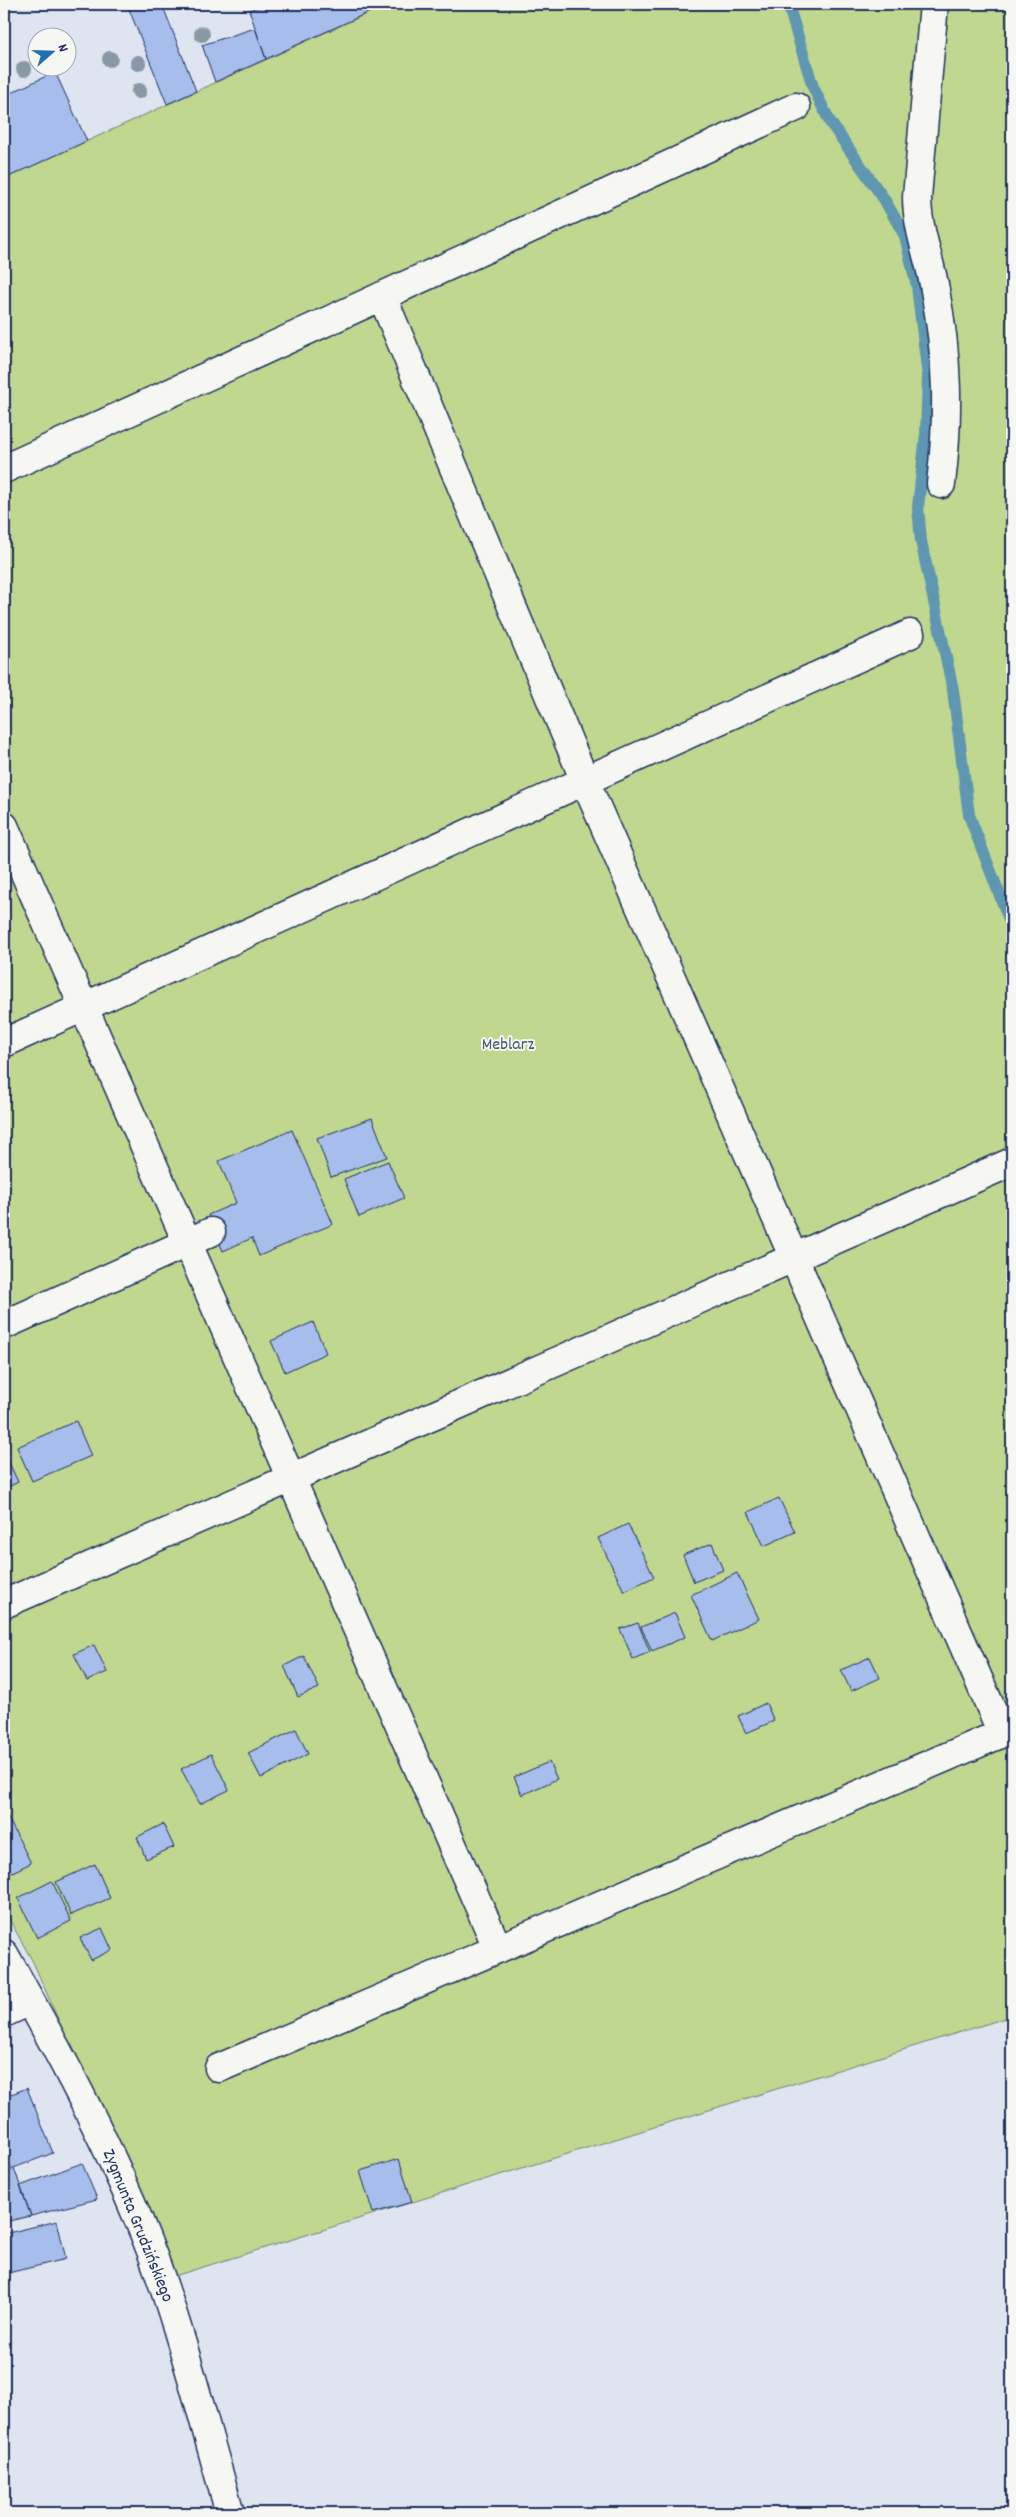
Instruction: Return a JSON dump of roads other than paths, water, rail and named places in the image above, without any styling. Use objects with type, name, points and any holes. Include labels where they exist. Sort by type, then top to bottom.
[{"type":"street","points":[[934,4],[917,197],[918,219],[935,290],[947,373],[946,439],[941,484]]},
{"type":"street","points":[[4,469],[796,107]]},
{"type":"street","points":[[220,2068],[1007,1731],[585,781],[382,296]]},
{"type":"street","points":[[4,1043],[910,634]]},
{"type":"street","points":[[4,826],[84,1007],[200,1237],[291,1476],[498,1949]]},
{"type":"street","points":[[4,1604],[291,1476],[1012,1162]]},
{"type":"street","points":[[4,1326],[200,1237]]},
{"type":"street","name":"Zygmunta Grudzińskiego","points":[[4,1954],[30,2000],[117,2171],[153,2256],[174,2318],[230,2513]]},
{"type":"street","points":[[4,2013],[30,2000]]},
{"type":"waterway","points":[[788,4],[813,87],[830,122],[884,199],[905,236],[917,286],[928,377],[926,434],[918,507],[921,541],[953,690],[969,815],[1012,927]]},
{"type":"park label","name":"Meblarz","points":[[508,1045]]}]
